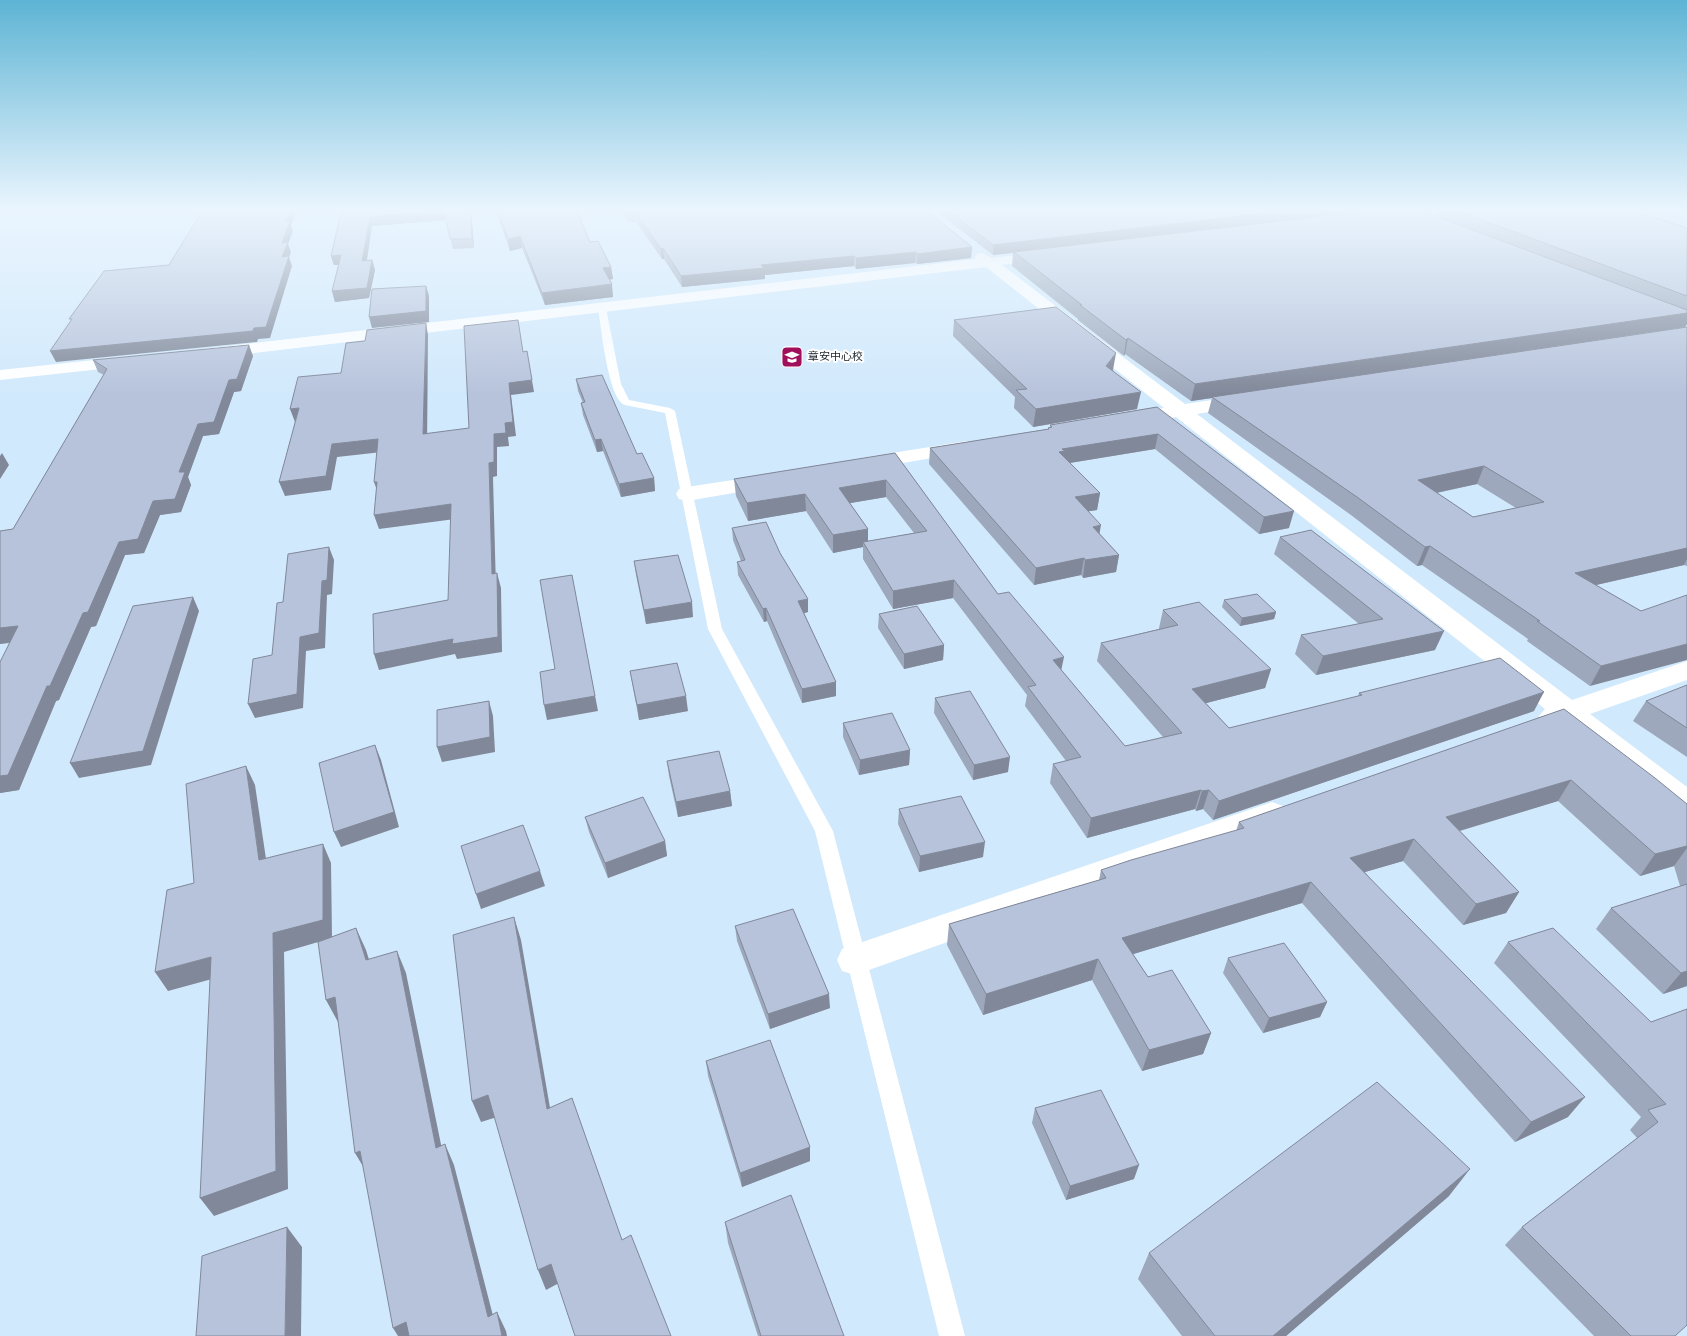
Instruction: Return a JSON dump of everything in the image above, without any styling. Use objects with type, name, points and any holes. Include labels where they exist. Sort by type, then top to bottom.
[{"type":"street","points":[[195,355],[926,270]]},
{"type":"street","points":[[999,270],[1687,804]]},
{"type":"street","points":[[0,375],[146,360]]},
{"type":"street","points":[[1111,422],[1268,397]]},
{"type":"street","points":[[845,467],[983,444]]},
{"type":"street","points":[[687,494],[786,477]]},
{"type":"street","points":[[1530,724],[1687,670]]},
{"type":"street","points":[[855,960],[1296,806]]},
{"type":"lane","points":[[602,308],[616,384],[626,402],[670,411],[715,629],[824,831],[855,960],[952,1336]]},
{"type":"building","points":[[284,270],[266,327],[254,328],[253,331],[50,351],[72,319],[69,319],[104,271]]},
{"type":"building","points":[[337,270],[370,270],[367,288],[332,291]]},
{"type":"building","points":[[533,270],[604,270],[612,284],[542,293]]},
{"type":"building","points":[[677,270],[740,270],[681,276]]},
{"type":"building","points":[[1038,270],[1581,270],[1687,310],[1687,313],[1195,384],[1128,338],[1126,340],[1080,305],[1082,305]]},
{"type":"building","points":[[1618,270],[1687,270],[1687,296]]},
{"type":"building","points":[[426,286],[426,311],[369,317],[372,289]]},
{"type":"building","points":[[1056,307],[1116,353],[1106,366],[1141,392],[1036,409],[1016,390],[1027,389],[954,320]]},
{"type":"building","points":[[518,320],[523,352],[527,351],[532,380],[509,383],[513,422],[505,423],[506,433],[494,434],[494,462],[489,463],[492,574],[497,573],[498,637],[452,644],[453,639],[374,654],[373,614],[448,600],[451,504],[374,515],[377,482],[374,482],[378,439],[332,444],[326,476],[279,482],[299,408],[290,409],[298,377],[341,373],[346,343],[365,341],[367,330],[426,323],[423,434],[469,428],[464,326]]},
{"type":"building","points":[[1687,327],[1687,548],[1575,573],[1641,611],[1687,595],[1687,644],[1601,666],[1537,621],[1540,621],[1430,546],[1425,547],[1357,497],[1212,397]],"holes":[[[1484,466],[1544,502],[1473,517],[1418,480]]]},
{"type":"building","points":[[249,345],[237,379],[229,380],[214,422],[198,424],[179,472],[185,472],[175,499],[153,501],[138,539],[119,542],[88,612],[83,613],[50,686],[47,686],[8,775],[0,776],[0,662],[18,626],[0,628],[0,531],[13,529],[107,369],[93,360]]},
{"type":"building","points":[[602,375],[637,454],[642,453],[654,478],[619,484],[601,439],[595,440],[581,403],[585,402],[576,379]]},
{"type":"building","points":[[1157,407],[1294,511],[1264,517],[1158,434],[1062,449],[1065,451],[1059,452],[1100,493],[1075,497],[1101,525],[1093,527],[1119,555],[1085,560],[1084,558],[1036,568],[930,448],[1049,429],[1052,427],[1050,425]]},
{"type":"building","points":[[895,453],[998,594],[1009,592],[1064,657],[1053,660],[1125,746],[1182,733],[1101,643],[1178,625],[1163,610],[1199,602],[1271,669],[1192,689],[1229,728],[1500,658],[1544,692],[1219,801],[1209,790],[1201,790],[1091,818],[1053,764],[1081,757],[1028,687],[1036,685],[954,580],[893,591],[863,542],[927,531],[886,480],[839,488],[868,529],[833,535],[805,494],[747,503],[734,479]]},
{"type":"building","points":[[766,522],[780,553],[808,599],[798,601],[836,682],[802,689],[766,608],[763,609],[737,562],[745,560],[732,528]]},
{"type":"building","points":[[1311,530],[1444,631],[1323,656],[1301,635],[1383,619],[1280,537]]},
{"type":"building","points":[[329,547],[327,580],[322,581],[319,633],[300,637],[297,694],[248,704],[253,659],[272,655],[277,603],[283,602],[288,554]]},
{"type":"building","points":[[678,555],[692,602],[644,610],[634,561]]},
{"type":"building","points":[[572,575],[595,696],[544,705],[540,672],[555,669],[540,580]]},
{"type":"building","points":[[1257,594],[1276,612],[1242,618],[1224,600]]},
{"type":"building","points":[[193,597],[143,751],[70,763],[133,606]]},
{"type":"building","points":[[917,606],[944,645],[904,654],[879,614]]},
{"type":"building","points":[[677,663],[686,696],[637,705],[630,671]]},
{"type":"building","points":[[1687,685],[1687,728],[1646,701]]},
{"type":"building","points":[[970,691],[1010,757],[974,765],[935,698]]},
{"type":"building","points":[[489,701],[490,737],[437,747],[437,710]]},
{"type":"building","points":[[1564,709],[1687,804],[1687,846],[1655,854],[1571,780],[1446,817],[1519,892],[1476,904],[1414,839],[1350,858],[1585,1097],[1531,1122],[1311,882],[1122,938],[1148,977],[1172,970],[1211,1033],[1149,1050],[1098,959],[986,994],[949,924],[1106,878],[1101,870],[1244,828],[1239,822]]},
{"type":"building","points":[[892,713],[910,750],[860,760],[843,723]]},
{"type":"building","points":[[375,745],[394,812],[334,832],[319,763]]},
{"type":"building","points":[[719,751],[730,791],[676,802],[667,761]]},
{"type":"building","points":[[246,766],[259,860],[323,844],[323,920],[273,933],[276,1171],[200,1198],[211,957],[155,972],[167,890],[194,883],[186,784]]},
{"type":"building","points":[[961,796],[985,842],[920,856],[899,809]]},
{"type":"building","points":[[643,797],[665,841],[605,863],[585,817]]},
{"type":"building","points":[[523,825],[540,871],[476,894],[461,846]]},
{"type":"building","points":[[1687,884],[1687,971],[1681,973],[1611,908]]},
{"type":"building","points":[[793,909],[829,994],[768,1014],[735,926]]},
{"type":"building","points":[[514,917],[547,1109],[572,1098],[622,1240],[631,1235],[671,1336],[575,1336],[551,1264],[538,1270],[488,1095],[472,1101],[453,935]]},
{"type":"building","points":[[356,928],[366,960],[397,951],[436,1148],[445,1144],[488,1317],[497,1312],[502,1336],[409,1336],[406,1322],[393,1328],[360,1151],[355,1153],[335,997],[326,1000],[318,942]]},
{"type":"building","points":[[1553,928],[1651,1022],[1687,1009],[1687,1325],[1675,1336],[1631,1336],[1522,1227],[1658,1122],[1648,1110],[1666,1104],[1508,942]]},
{"type":"building","points":[[1284,943],[1327,1002],[1269,1018],[1228,958]]},
{"type":"building","points":[[770,1040],[810,1147],[740,1173],[706,1061]]},
{"type":"building","points":[[1377,1082],[1470,1169],[1273,1336],[1215,1336],[1149,1253]]},
{"type":"building","points":[[1101,1090],[1139,1165],[1070,1186],[1035,1108]]},
{"type":"building","points":[[791,1195],[844,1336],[761,1336],[725,1222]]},
{"type":"building","points":[[287,1227],[285,1336],[196,1336],[202,1256]]},
{"type":"place","name":"章安中心校","points":[[792,357]]}]
